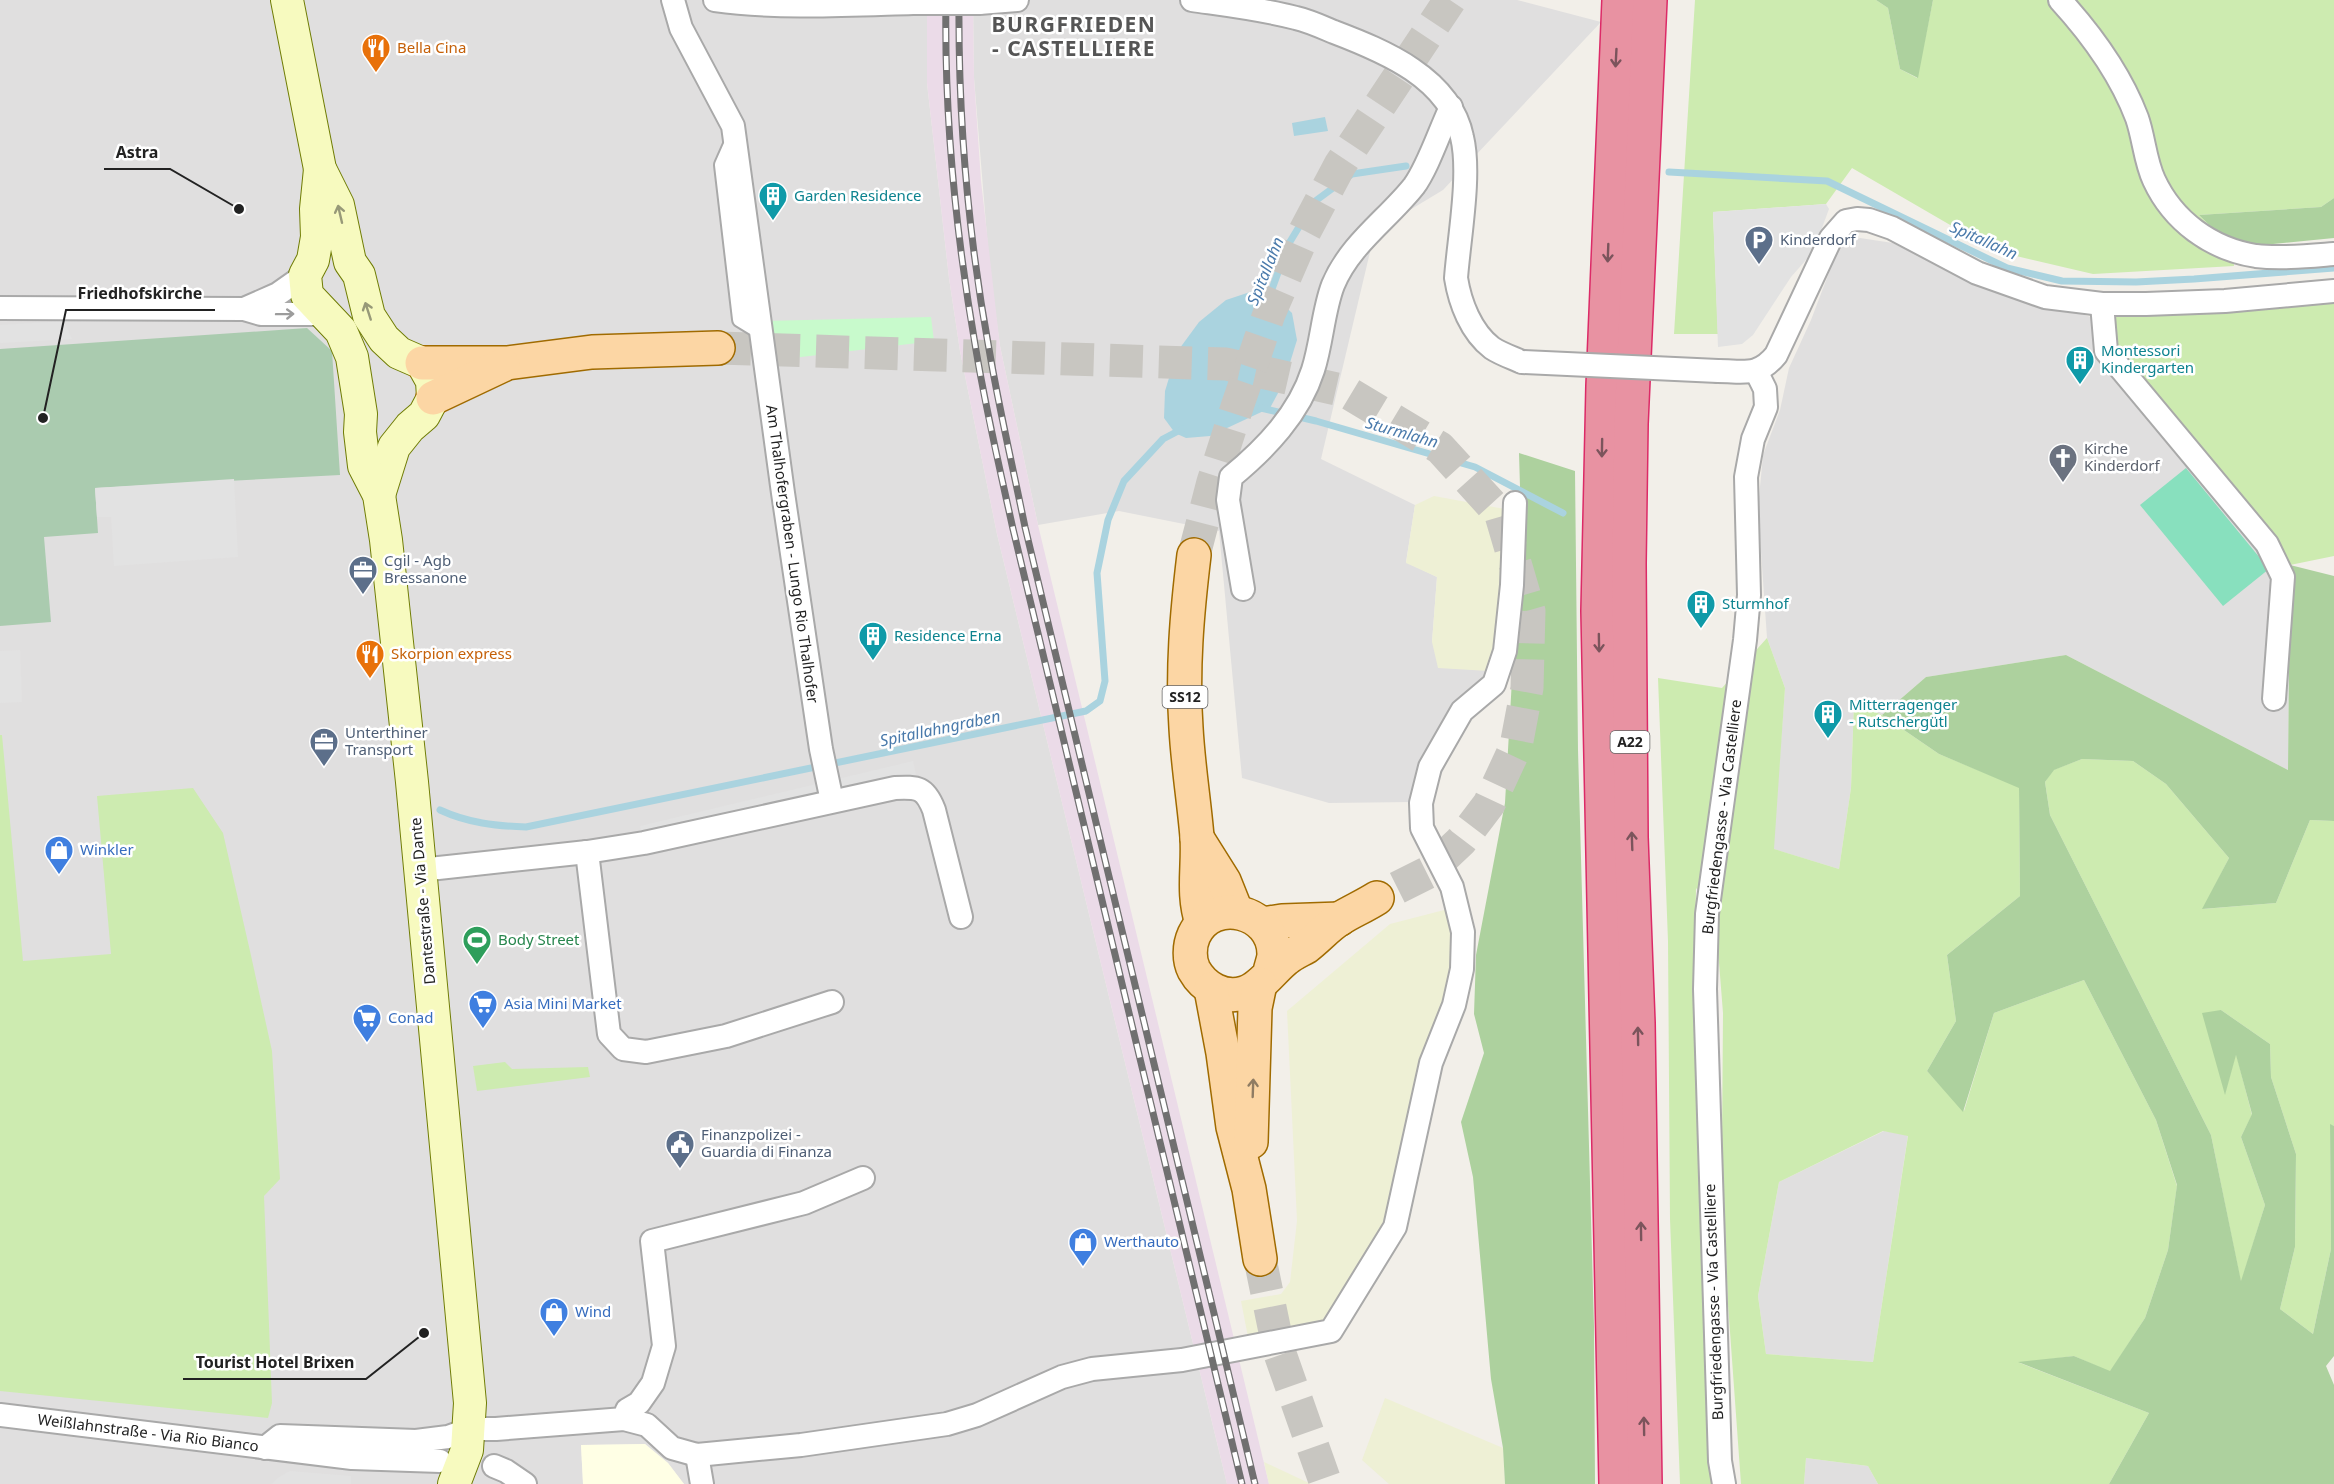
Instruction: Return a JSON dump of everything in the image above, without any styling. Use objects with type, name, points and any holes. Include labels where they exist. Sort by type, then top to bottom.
[{"type":"highway","name":"A22","points":[[1616,1484],[1598,611],[1603,387],[1619,0]]},
{"type":"highway","name":"A22","points":[[1646,1484],[1638,1035],[1631,837],[1629,564],[1631,424],[1650,0]]},
{"type":"main road","name":"Dantestraße - Via Dante","points":[[287,0],[320,169],[338,205],[350,262],[359,275],[369,316],[384,339],[411,358],[432,381],[433,398],[424,415],[410,427],[394,447],[379,495]]},
{"type":"main road","name":"Dantestraße - Via Dante","points":[[320,169],[316,208],[317,237],[309,267],[307,295],[341,331],[352,357],[359,401],[364,466],[379,495],[386,540],[420,870],[468,1376],[470,1429],[467,1450],[447,1472]]},
{"type":"main road","points":[[309,267],[333,256],[350,262]]},
{"type":"main road","points":[[410,427],[393,430],[375,425],[359,401],[367,364],[384,355],[507,363],[592,352],[718,348]]},
{"type":"main road","points":[[433,398],[507,363]]},
{"type":"main road","name":"SS12","points":[[1194,555],[1186,621],[1184,677],[1186,729],[1197,838],[1196,904],[1202,923],[1194,935],[1190,950],[1192,966],[1199,979],[1211,989],[1233,1127],[1249,1188],[1260,1259]]},
{"type":"main road","name":"SS12","points":[[1197,838],[1249,918],[1272,939],[1274,956],[1255,1008],[1249,1188]]},
{"type":"main road","points":[[1211,989],[1227,995],[1245,993],[1340,919],[1377,898]]},
{"type":"main road","points":[[1202,923],[1218,913],[1282,921],[1340,919]]},
{"type":"street","points":[[673,0],[681,28],[733,126],[735,138],[723,165],[741,319],[759,330]]},
{"type":"street","points":[[715,0],[811,5],[979,3],[1017,0]]},
{"type":"street","points":[[1192,0],[1299,9],[1376,48],[1423,76],[1450,107],[1462,137],[1465,170],[1456,278],[1459,295],[1475,329],[1492,348],[1522,362],[1756,371],[1767,366],[1776,355],[1831,238],[1846,221],[1857,219],[1869,220],[1892,228],[1977,273],[2045,297],[2102,304],[2225,301],[2334,291]]},
{"type":"street","points":[[2060,0],[2088,31],[2119,78],[2137,119],[2152,178],[2168,206],[2186,225],[2219,245],[2256,256],[2334,254]]},
{"type":"street","points":[[1243,589],[1228,500],[1231,477],[1262,451],[1291,414],[1313,371],[1333,285],[1349,258],[1372,229],[1415,184],[1450,107]]},
{"type":"street","name":"Am Thalhofergraben - Lungo Rio Thalhofer","points":[[735,138],[759,330],[832,801]]},
{"type":"street","points":[[244,309],[278,294],[309,267]]},
{"type":"street","points":[[2102,304],[2106,351],[2267,544],[2283,577],[2274,699]]},
{"type":"street","points":[[0,308],[244,309],[261,314],[327,314]]},
{"type":"street","name":"Burgfriedengasse - Via Castelliere","points":[[1724,1484],[1720,1461],[1712,1239],[1705,989],[1707,914],[1745,640],[1749,595],[1746,477],[1753,439],[1766,407],[1765,389],[1756,371]]},
{"type":"street","points":[[864,1179],[804,1203],[652,1241],[664,1346],[653,1383],[639,1403],[627,1410],[624,1419],[647,1425],[672,1448],[697,1455],[801,1445],[947,1424],[977,1415],[1062,1377],[1092,1369],[1182,1360],[1331,1331],[1395,1227],[1431,1063],[1454,1005],[1462,969],[1463,932],[1452,887],[1422,828],[1421,803],[1430,767],[1462,711],[1494,684],[1505,651],[1512,585],[1515,503]]},
{"type":"street","points":[[420,870],[587,852],[644,843],[895,788],[916,787],[929,796],[934,810],[961,917]]},
{"type":"street","points":[[587,852],[609,1034],[623,1049],[646,1052],[726,1035],[832,1002]]},
{"type":"street","name":"Weißlahnstraße - Via Rio Bianco","points":[[0,1415],[265,1448],[280,1436],[416,1441],[448,1437],[470,1429],[624,1419]]},
{"type":"street","points":[[265,1448],[447,1472]]},
{"type":"street","points":[[697,1455],[702,1484]]},
{"type":"street","points":[[494,1466],[525,1484]]},
{"type":"shaded area","points":[[0,0],[927,0],[927,83],[949,278],[960,351],[997,534],[1227,1484],[684,1484],[668,1463],[645,1444],[581,1445],[583,1484],[0,1484]]},
{"type":"shaded area","points":[[927,0],[973,0],[974,78],[981,181],[1000,346],[1038,525],[1269,1484],[1227,1484],[997,534],[960,351],[949,278],[927,83]]},
{"type":"shaded area","points":[[973,0],[1517,0],[1601,22],[1443,190],[1375,231],[1321,459],[1415,505],[1406,562],[1437,577],[1432,642],[1489,671],[1431,797],[1412,802],[1329,803],[1242,778],[1219,531],[1119,511],[1038,525],[1000,346],[990,273],[974,78]]},
{"type":"shaded area","name":"Kinderdorf","points":[[1826,204],[1829,209],[1813,252],[1791,277],[1753,335],[1742,344],[1718,347],[1713,212]]},
{"type":"shaded area","points":[[1860,238],[1893,243],[1976,283],[2091,317],[2110,336],[2113,348],[2290,565],[2288,770],[2066,655],[1926,677],[1882,715],[1854,702],[1851,788],[1839,869],[1773,849],[1785,688],[1767,638],[1758,508],[1763,455],[1780,410],[1789,368],[1811,320],[1838,249]]},
{"type":"shaded area","points":[[64,321],[72,339],[0,343],[0,325]]},
{"type":"shaded area","points":[[307,328],[332,351],[340,475],[95,488],[98,533],[44,537],[51,622],[0,626],[0,349]]},
{"type":"shaded area","points":[[234,479],[238,557],[114,566],[111,517],[97,517],[95,488]]},
{"type":"shaded area","points":[[1434,496],[1510,510],[1512,585],[1489,671],[1438,668],[1432,642],[1437,577],[1406,563],[1415,505]]},
{"type":"shaded area","points":[[20,650],[22,702],[0,703],[0,651]]},
{"type":"shaded area","points":[[913,761],[916,775],[895,788],[644,843],[640,826]]},
{"type":"shaded area","points":[[1448,909],[1454,968],[1422,1061],[1387,1224],[1324,1320],[1248,1337],[1241,1301],[1281,1294],[1290,1282],[1297,1221],[1287,1011],[1390,924]]},
{"type":"shaded area","points":[[1884,1131],[1908,1135],[1873,1362],[1766,1354],[1758,1296],[1779,1182]]},
{"type":"shaded area","points":[[1385,1398],[1503,1448],[1505,1484],[1389,1484],[1362,1460]]},
{"type":"shaded area","points":[[645,1444],[668,1463],[684,1484],[583,1484],[581,1445]]},
{"type":"shaded area","points":[[1806,1458],[1868,1466],[1878,1484],[1804,1484]]},
{"type":"shaded area","points":[[1264,1462],[1311,1484],[1269,1484]]},
{"type":"shaded area","points":[[290,1471],[351,1476],[351,1484],[271,1484]]},
{"type":"green space","points":[[1695,0],[1876,0],[1888,8],[1900,69],[1917,78],[1933,0],[2334,0],[2334,198],[2321,207],[2199,215],[2233,248],[2234,266],[2093,274],[1995,251],[1852,168],[1826,204],[1713,212],[1718,334],[1674,334]]},
{"type":"green space","points":[[1876,0],[1933,0],[1918,78],[1900,69],[1888,8]]},
{"type":"green space","points":[[2334,198],[2334,238],[2233,248],[2199,215],[2321,207]]},
{"type":"green space","points":[[2334,291],[2334,556],[2290,565],[2113,348],[2102,304]]},
{"type":"green space","points":[[931,317],[934,341],[768,361],[763,321]]},
{"type":"green space","points":[[1519,453],[1575,471],[1578,750],[1594,1326],[1595,1484],[1505,1484],[1503,1448],[1491,1379],[1473,1177],[1461,1122],[1484,1053],[1474,1014],[1476,955],[1505,803],[1521,520]]},
{"type":"green space","points":[[2186,468],[2269,569],[2223,606],[2140,505]]},
{"type":"green space","points":[[2290,565],[2334,576],[2334,821],[2310,820],[2276,903],[2202,909],[2229,858],[2166,784],[2133,761],[2082,759],[2054,770],[2045,782],[2050,815],[2211,1135],[2241,1281],[2265,1205],[2241,1137],[2252,1114],[2236,1055],[2225,1095],[2202,1013],[2221,1010],[2270,1044],[2271,1077],[2296,1154],[2295,1247],[2280,1309],[2313,1334],[2331,1249],[2330,1124],[2334,1126],[2334,1356],[2326,1366],[2334,1385],[2334,1484],[2109,1484],[2149,1413],[2018,1362],[2074,1356],[2110,1371],[2145,1318],[2168,1250],[2177,1185],[2156,1120],[2084,980],[1994,1013],[1963,1112],[1927,1071],[1956,1021],[1947,955],[2020,896],[2019,788],[1939,754],[1882,715],[1926,677],[2066,655],[2288,770]]},
{"type":"green space","points":[[1767,638],[1785,688],[1774,849],[1839,869],[1851,788],[1854,702],[1882,715],[1939,754],[2019,787],[2020,896],[1947,955],[1956,1021],[1927,1071],[1964,1111],[1994,1013],[2084,980],[2156,1120],[2177,1186],[2168,1250],[2145,1318],[2110,1372],[2074,1356],[2020,1363],[2149,1413],[2109,1484],[1878,1484],[1868,1466],[1806,1458],[1804,1484],[1741,1484],[1728,1304],[1722,1146],[1723,1013],[1715,912],[1696,888],[1695,950],[1717,1484],[1680,1484],[1670,1219],[1668,941],[1658,678],[1722,688]],"holes":[[[1883,1131],[1908,1136],[1873,1362],[1766,1354],[1758,1296],[1779,1182]]]},
{"type":"green space","points":[[0,735],[2,735],[23,961],[111,954],[97,796],[193,788],[223,833],[272,1051],[280,1179],[264,1196],[272,1403],[268,1418],[0,1391]]},
{"type":"green space","points":[[2082,759],[2133,761],[2166,784],[2229,858],[2203,909],[2276,903],[2310,820],[2334,821],[2334,1126],[2330,1125],[2331,1249],[2313,1334],[2280,1309],[2295,1247],[2296,1154],[2271,1077],[2270,1044],[2221,1010],[2225,1093],[2236,1053],[2252,1115],[2241,1137],[2265,1205],[2241,1283],[2211,1135],[2050,815],[2045,782],[2053,770]]},
{"type":"green space","points":[[505,1062],[512,1069],[588,1067],[590,1077],[477,1091],[473,1066]]},
{"type":"water","points":[[1325,117],[1328,131],[1294,136],[1292,123]]},
{"type":"water","points":[[1265,287],[1292,313],[1297,340],[1284,382],[1270,408],[1210,436],[1186,438],[1175,433],[1164,418],[1165,391],[1177,352],[1199,322],[1226,300]]},
{"type":"waterway","name":"Spitallahn","points":[[1268,300],[1288,245],[1314,202],[1352,174],[1406,166]]},
{"type":"waterway","name":"Spitallahn","points":[[1669,172],[1827,181],[2007,268],[2062,281],[2136,282],[2334,268]]},
{"type":"waterway","name":"Sturmlahn","points":[[1261,408],[1316,421],[1475,467],[1563,513]]},
{"type":"waterway","name":"Spitallahngraben","points":[[440,810],[482,823],[526,827],[1086,711],[1100,701],[1105,681],[1097,573],[1108,520],[1124,481],[1163,439],[1182,429]]},
{"type":"tunnel","points":[[1194,555],[1213,482],[1238,404],[1269,314],[1305,231],[1340,165],[1450,0]]},
{"type":"tunnel","points":[[718,348],[1226,364],[1345,391],[1440,448],[1501,515],[1529,611],[1527,688],[1516,746],[1489,804],[1461,841],[1427,873],[1377,898]]},
{"type":"tunnel","points":[[1260,1259],[1279,1351],[1326,1484]]},
{"type":"railway","points":[[946,0],[949,132],[957,220],[984,395],[1013,529],[1242,1484]]},
{"type":"railway","points":[[959,0],[960,87],[970,219],[997,393],[1025,527],[1255,1484]]},
{"type":"place","name":"Bella Cina","points":[[376,74]]},
{"type":"place","name":"Astra","points":[[239,209]]},
{"type":"place","name":"Garden Residence","points":[[773,222]]},
{"type":"place","name":"Kinderdorf","points":[[1759,266]]},
{"type":"place","name":"Montessori Kindergarten","points":[[2080,386]]},
{"type":"place","name":"Friedhofskirche","points":[[43,418]]},
{"type":"place","name":"Kirche Kinderdorf","points":[[2063,484]]},
{"type":"place","name":"Cgil - Agb Bressanone","points":[[363,596]]},
{"type":"place","name":"Sturmhof","points":[[1701,630]]},
{"type":"place","name":"Residence Erna","points":[[873,662]]},
{"type":"place","name":"Skorpion express","points":[[370,680]]},
{"type":"place","name":"Mitterragenger - Rutschergütl","points":[[1828,740]]},
{"type":"place","name":"Unterthiner Transport","points":[[324,768]]},
{"type":"place","name":"Winkler","points":[[59,876]]},
{"type":"place","name":"Body Street","points":[[477,966]]},
{"type":"place","name":"Asia Mini Market","points":[[483,1030]]},
{"type":"place","name":"Conad","points":[[367,1044]]},
{"type":"place","name":"Finanzpolizei - Guardia di Finanza","points":[[680,1170]]},
{"type":"place","name":"Werthauto","points":[[1083,1268]]},
{"type":"place","name":"Tourist Hotel Brixen","points":[[424,1333]]},
{"type":"place","name":"Wind","points":[[554,1338]]},
{"type":"district","name":"BURGFRIEDEN - CASTELLIERE","points":[[1074,37]]}]
